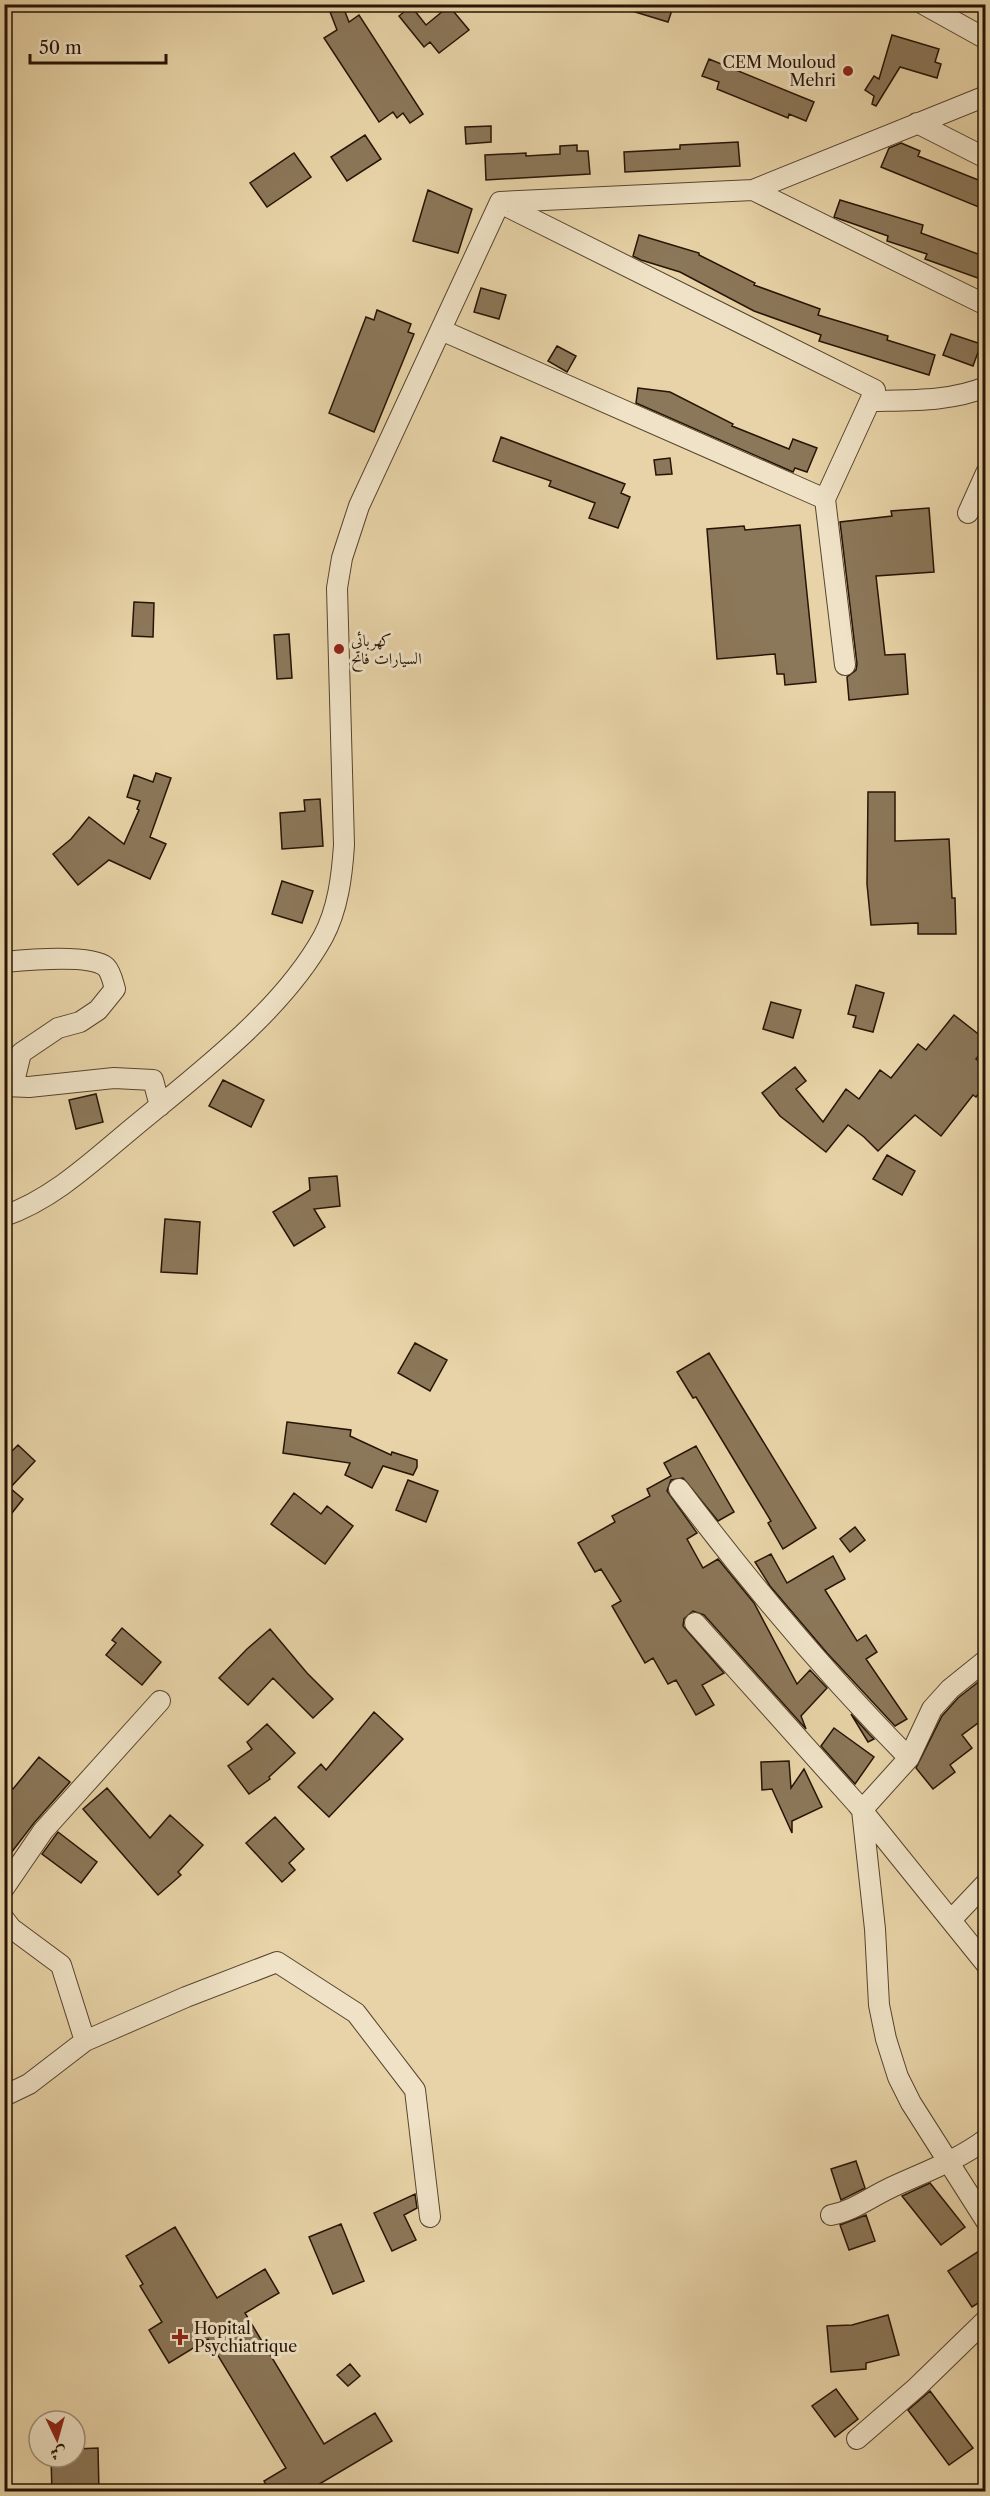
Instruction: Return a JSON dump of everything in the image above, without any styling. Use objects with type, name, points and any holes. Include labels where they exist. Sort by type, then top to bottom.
[{"type":"street","points":[[923,4],[986,39]]},
{"type":"street","points":[[500,202],[753,189],[986,96]]},
{"type":"street","points":[[916,123],[986,158]]},
{"type":"street","points":[[753,189],[986,304]]},
{"type":"street","points":[[4,1216],[19,1211],[75,1175],[230,1047],[289,985],[323,936],[340,887],[344,845],[337,588],[342,558],[359,506],[500,202]]},
{"type":"street","points":[[500,202],[875,390],[825,499],[845,665]]},
{"type":"street","points":[[441,330],[825,499]]},
{"type":"street","points":[[870,400],[934,399],[986,387]]},
{"type":"street","points":[[968,513],[986,473]]},
{"type":"street","points":[[4,962],[49,959],[98,962],[108,969],[115,988],[98,1010],[80,1022],[58,1028],[21,1053],[9,1086],[29,1087],[114,1078],[153,1080],[160,1106]]},
{"type":"street","points":[[679,1489],[792,1630],[859,1707],[909,1758]]},
{"type":"street","points":[[695,1623],[862,1810],[986,1964]]},
{"type":"street","points":[[986,1660],[950,1689],[932,1709],[909,1758],[862,1810],[875,1929],[879,2005],[886,2039],[898,2077],[911,2103],[986,2221]]},
{"type":"street","points":[[4,1888],[43,1831],[160,1701]]},
{"type":"street","points":[[951,1920],[986,1883]]},
{"type":"street","points":[[4,1919],[11,1928],[61,1965],[85,2041]]},
{"type":"street","points":[[4,2096],[29,2084],[85,2041],[186,1996],[277,1962],[356,2013],[415,2090],[430,2217]]},
{"type":"street","points":[[831,2215],[855,2208],[949,2161],[986,2139]]},
{"type":"street","points":[[857,2439],[917,2387],[986,2320]]},
{"type":"building","points":[[327,4],[342,4],[349,22],[359,15],[423,114],[410,123],[403,113],[397,118],[393,112],[379,122],[324,38],[337,30]]},
{"type":"building","points":[[623,4],[674,4],[668,22],[622,8]]},
{"type":"building","points":[[411,6],[426,25],[449,6],[469,30],[439,53],[430,42],[424,47],[399,16]]},
{"type":"building","points":[[892,35],[939,49],[935,62],[941,64],[937,78],[900,67],[876,106],[872,104],[874,96],[865,90],[874,76],[879,79]]},
{"type":"building","points":[[709,59],[814,102],[806,121],[789,114],[788,118],[717,89],[719,82],[702,76]]},
{"type":"building","points":[[491,126],[491,142],[466,144],[465,127]]},
{"type":"building","points":[[365,135],[381,159],[347,181],[331,157]]},
{"type":"building","points":[[738,142],[740,166],[625,172],[624,152],[680,149],[680,145]]},
{"type":"building","points":[[901,143],[920,151],[918,156],[986,183],[986,210],[881,167],[889,148]]},
{"type":"building","points":[[577,145],[577,151],[588,151],[590,174],[486,180],[485,155],[560,154],[560,146]]},
{"type":"building","points":[[294,153],[311,177],[267,207],[250,183]]},
{"type":"building","points":[[428,190],[472,209],[458,253],[413,241]]},
{"type":"building","points":[[840,200],[923,225],[921,233],[986,257],[986,281],[925,259],[927,254],[887,241],[888,236],[834,217]]},
{"type":"building","points":[[639,235],[699,253],[755,283],[754,285],[820,309],[818,315],[888,336],[887,340],[935,355],[929,375],[819,341],[821,335],[754,311],[680,272],[641,260],[633,256]]},
{"type":"building","points":[[481,288],[506,295],[499,319],[474,312]]},
{"type":"building","points":[[377,310],[411,324],[408,332],[414,334],[374,432],[329,413],[366,317],[374,320]]},
{"type":"building","points":[[951,334],[981,344],[973,366],[943,355]]},
{"type":"building","points":[[557,346],[576,356],[567,372],[548,361]]},
{"type":"building","points":[[638,388],[670,392],[733,424],[732,426],[789,449],[793,439],[817,448],[807,472],[795,468],[793,472],[636,403]]},
{"type":"building","points":[[501,437],[625,484],[621,493],[630,497],[618,528],[589,518],[595,503],[549,486],[551,481],[493,461]]},
{"type":"building","points":[[670,458],[672,474],[656,475],[654,460]]},
{"type":"building","points":[[929,508],[934,572],[876,576],[885,655],[905,654],[908,694],[849,700],[847,677],[856,670],[857,664],[840,522],[892,516],[891,511]]},
{"type":"building","points":[[800,525],[816,682],[785,685],[784,674],[777,674],[775,654],[717,659],[707,529],[744,526],[745,530]]},
{"type":"building","points":[[134,602],[154,603],[153,637],[132,636]]},
{"type":"building","points":[[289,634],[292,678],[277,679],[274,635]]},
{"type":"building","points":[[156,773],[171,778],[150,837],[166,844],[150,879],[109,860],[78,885],[53,854],[71,839],[89,817],[124,844],[139,810],[137,809],[140,801],[127,797],[134,775],[153,782]]},
{"type":"building","points":[[868,792],[895,792],[895,841],[949,839],[956,934],[918,934],[918,923],[871,925],[867,884]]},
{"type":"building","points":[[320,799],[323,846],[282,849],[280,813],[305,811],[304,800]]},
{"type":"building","points":[[282,881],[313,891],[302,923],[272,914]]},
{"type":"building","points":[[856,985],[884,993],[873,1032],[853,1027],[856,1016],[848,1014]]},
{"type":"building","points":[[771,1002],[801,1010],[793,1038],[763,1029]]},
{"type":"building","points":[[954,1015],[986,1040],[986,1047],[976,1059],[986,1067],[986,1085],[976,1097],[973,1095],[941,1136],[915,1115],[878,1151],[848,1125],[826,1152],[780,1116],[762,1093],[795,1067],[806,1081],[796,1089],[823,1122],[846,1089],[859,1099],[880,1070],[891,1078],[918,1044],[926,1050]]},
{"type":"building","points":[[223,1080],[264,1100],[251,1127],[209,1106]]},
{"type":"building","points":[[96,1094],[103,1122],[76,1129],[69,1100]]},
{"type":"building","points":[[887,1155],[915,1171],[902,1195],[873,1179]]},
{"type":"building","points":[[337,1176],[340,1206],[314,1209],[325,1227],[294,1246],[273,1212],[310,1190],[309,1178]]},
{"type":"building","points":[[165,1219],[200,1222],[197,1274],[161,1272]]},
{"type":"building","points":[[415,1343],[447,1360],[430,1391],[398,1373]]},
{"type":"building","points":[[709,1353],[816,1528],[783,1549],[768,1523],[771,1521],[696,1397],[693,1398],[677,1372]]},
{"type":"building","points":[[287,1422],[351,1430],[350,1436],[391,1455],[392,1452],[417,1460],[417,1467],[413,1475],[383,1466],[372,1488],[345,1475],[350,1463],[283,1453]]},
{"type":"building","points":[[18,1445],[35,1461],[10,1488],[23,1499],[4,1523],[4,1459]]},
{"type":"building","points":[[696,1446],[734,1512],[718,1521],[683,1478],[671,1480],[667,1491],[697,1533],[687,1539],[703,1568],[718,1559],[754,1603],[797,1684],[810,1670],[827,1688],[801,1716],[806,1729],[704,1615],[693,1611],[684,1619],[683,1626],[724,1673],[702,1685],[714,1705],[696,1715],[676,1680],[668,1684],[653,1658],[645,1663],[612,1606],[621,1601],[601,1569],[595,1572],[578,1543],[615,1522],[612,1516],[650,1496],[647,1489],[671,1476],[664,1463]]},
{"type":"building","points":[[408,1480],[438,1491],[426,1522],[396,1510]]},
{"type":"building","points":[[294,1493],[321,1514],[327,1506],[353,1526],[325,1564],[271,1524]]},
{"type":"building","points":[[855,1527],[865,1540],[850,1552],[840,1539]]},
{"type":"building","points":[[771,1554],[787,1583],[833,1556],[845,1579],[825,1590],[857,1641],[866,1635],[877,1652],[866,1659],[907,1719],[895,1726],[827,1653],[770,1586],[755,1562]]},
{"type":"building","points":[[122,1628],[161,1662],[142,1685],[106,1655],[116,1643],[112,1640]]},
{"type":"building","points":[[270,1629],[307,1673],[333,1699],[313,1718],[273,1678],[248,1705],[219,1678]]},
{"type":"building","points":[[986,1676],[986,1717],[962,1735],[972,1748],[950,1765],[955,1772],[933,1789],[916,1768],[942,1716],[958,1698]]},
{"type":"building","points":[[374,1712],[403,1739],[329,1817],[298,1787],[321,1764],[326,1770]]},
{"type":"building","points":[[851,1714],[869,1734],[874,1739],[868,1742]]},
{"type":"building","points":[[267,1724],[295,1753],[269,1777],[270,1779],[249,1794],[228,1766],[252,1749],[247,1742]]},
{"type":"building","points":[[834,1728],[874,1757],[855,1784],[821,1746]]},
{"type":"building","points":[[39,1757],[70,1782],[4,1862],[4,1782],[13,1789]]},
{"type":"building","points":[[789,1761],[791,1788],[804,1769],[822,1807],[792,1821],[792,1833],[772,1789],[762,1790],[761,1762]]},
{"type":"building","points":[[107,1788],[150,1838],[170,1815],[203,1845],[178,1872],[181,1875],[158,1895],[83,1809]]},
{"type":"building","points":[[275,1817],[304,1849],[289,1863],[295,1870],[282,1882],[246,1843]]},
{"type":"building","points":[[58,1832],[97,1862],[81,1883],[42,1854]]},
{"type":"building","points":[[856,2161],[865,2188],[841,2200],[831,2169]]},
{"type":"building","points":[[930,2183],[965,2227],[941,2245],[902,2196]]},
{"type":"building","points":[[415,2194],[417,2208],[404,2215],[416,2240],[392,2251],[374,2213]]},
{"type":"building","points":[[866,2215],[875,2241],[849,2250],[840,2225]]},
{"type":"building","points":[[341,2224],[364,2281],[333,2294],[309,2237]]},
{"type":"building","points":[[175,2227],[217,2298],[265,2269],[279,2293],[245,2313],[324,2444],[375,2413],[392,2441],[306,2492],[270,2492],[264,2481],[286,2468],[208,2339],[169,2363],[149,2330],[162,2322],[140,2286],[143,2284],[126,2256]]},
{"type":"building","points":[[979,2251],[986,2261],[986,2298],[972,2307],[948,2271]]},
{"type":"building","points":[[888,2315],[899,2355],[866,2363],[866,2369],[831,2372],[827,2326],[852,2325]]},
{"type":"building","points":[[350,2364],[360,2376],[348,2386],[337,2375]]},
{"type":"building","points":[[836,2389],[858,2419],[835,2437],[812,2406]]},
{"type":"building","points":[[930,2391],[973,2448],[949,2465],[908,2410]]},
{"type":"building","points":[[87,2448],[98,2448],[99,2492],[52,2492],[51,2469],[87,2469]]},
{"type":"place","name":"CEM Mouloud Mehri","points":[[848,71]]},
{"type":"place","name":"كهربائي السيارات فاتح","points":[[339,649]]},
{"type":"place","name":"Hopital Psychiatrique","points":[[180,2337]]}]
